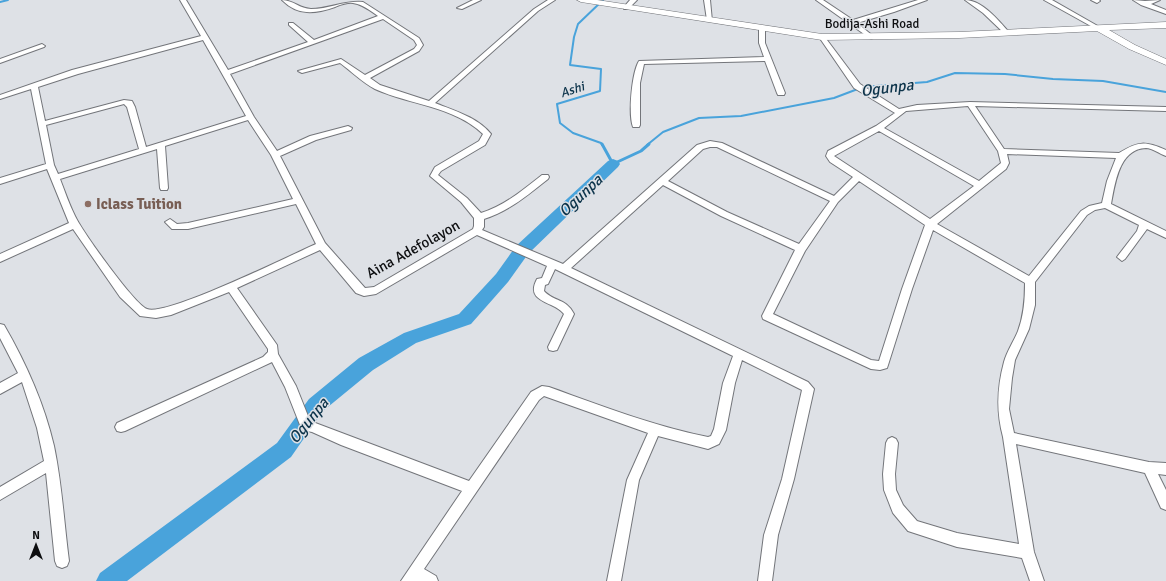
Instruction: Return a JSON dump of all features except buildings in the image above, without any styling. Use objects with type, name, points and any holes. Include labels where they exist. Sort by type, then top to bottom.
[{"type":"street","points":[[34,85],[50,165],[74,225],[124,294],[144,313],[156,314],[171,311],[231,287],[321,245],[297,201],[275,155],[250,117],[183,0]]},
{"type":"street","points":[[285,0],[307,11],[315,10],[342,1],[354,1],[365,5],[417,39],[420,45],[417,50],[365,78]]},
{"type":"street","points":[[460,8],[478,0]]},
{"type":"street","points":[[430,104],[536,10],[552,0]]},
{"type":"street","name":"Bodija-Ashi Road","points":[[581,0],[822,37],[871,38],[1166,25]]},
{"type":"street","points":[[626,8],[634,0]]},
{"type":"street","points":[[707,0],[710,20]]},
{"type":"street","points":[[819,0],[852,22],[871,38]]},
{"type":"street","points":[[852,22],[892,11],[902,5],[924,0]]},
{"type":"street","points":[[968,0],[985,12],[1007,33]]},
{"type":"street","points":[[1047,0],[1132,47],[1166,62]]},
{"type":"street","points":[[1136,0],[1166,12]]},
{"type":"street","points":[[1143,4],[1157,0]]},
{"type":"street","points":[[226,73],[313,43],[382,16]]},
{"type":"street","points":[[291,24],[313,43]]},
{"type":"street","points":[[762,29],[762,43],[781,93]]},
{"type":"street","points":[[0,97],[88,68],[205,37]]},
{"type":"street","points":[[822,37],[860,88],[899,112]]},
{"type":"street","points":[[0,61],[42,46]]},
{"type":"street","points":[[636,125],[637,76],[638,67],[641,62],[768,59]]},
{"type":"street","points":[[302,71],[341,60],[377,87],[430,104],[468,119],[482,128],[487,134],[482,142],[438,169],[434,176],[464,200],[479,217],[494,213],[521,196],[545,177]]},
{"type":"street","points":[[41,124],[124,102],[129,103],[143,150]]},
{"type":"street","points":[[858,178],[835,200],[801,249],[767,316],[873,366],[879,366],[883,364],[930,224],[1003,167],[1005,163],[1002,151],[970,104]]},
{"type":"street","points":[[1030,281],[930,224],[858,178],[833,160],[830,156],[831,153],[879,128],[904,109],[917,107],[970,104],[1166,109]]},
{"type":"street","points":[[55,178],[250,117]]},
{"type":"street","points":[[275,155],[307,140],[348,128]]},
{"type":"street","points":[[879,128],[979,185]]},
{"type":"street","points":[[161,144],[164,188]]},
{"type":"street","points":[[564,269],[614,226],[661,181],[700,147],[710,144],[715,144],[835,200]]},
{"type":"street","points":[[1002,151],[1121,156],[1134,148],[1148,145],[1166,154]]},
{"type":"street","points":[[1106,205],[1111,181],[1121,156]]},
{"type":"street","points":[[0,181],[50,165]]},
{"type":"street","points":[[661,181],[724,214],[801,249]]},
{"type":"street","points":[[170,222],[175,227],[188,226],[297,201]]},
{"type":"street","points":[[1037,581],[1027,552],[1009,437],[1004,420],[1006,378],[1010,360],[1024,329],[1030,305],[1030,281],[1084,213],[1092,208],[1106,205],[1166,235]]},
{"type":"street","name":"Aina Adefolayon","points":[[321,245],[337,262],[356,287],[364,292],[376,290],[476,231],[479,227],[479,217]]},
{"type":"street","points":[[1122,257],[1141,232],[1144,224]]},
{"type":"street","points":[[0,258],[74,225]]},
{"type":"street","points":[[476,231],[564,269],[804,385],[808,390],[788,479],[771,535],[765,581]]},
{"type":"street","points":[[553,264],[545,281],[540,282],[539,292],[542,296],[565,307],[569,314],[553,347]]},
{"type":"street","points":[[231,287],[273,348],[273,354],[290,386],[305,422],[312,427],[345,441],[471,488]]},
{"type":"street","points":[[1,332],[24,375],[37,407],[51,464],[62,561]]},
{"type":"street","points":[[431,581],[412,577],[471,488],[536,396],[542,391],[549,392],[600,412],[655,430],[708,443],[715,440],[720,430],[729,383],[739,353]]},
{"type":"street","points":[[121,427],[267,360],[273,354]]},
{"type":"street","points":[[0,389],[24,375]]},
{"type":"street","points":[[614,581],[633,480],[655,430]]},
{"type":"street","points":[[1009,437],[1149,468],[1166,469]]},
{"type":"street","points":[[892,443],[889,474],[890,490],[898,510],[913,526],[957,540],[1027,552]]},
{"type":"street","points":[[0,494],[51,464]]},
{"type":"street","points":[[1149,468],[1166,504]]},
{"type":"waterway","points":[[0,2],[8,0]]},
{"type":"waterway","name":"Ashi","points":[[602,145],[601,143],[573,133],[560,123],[557,104],[600,91],[601,69],[570,65],[574,37],[578,24],[603,0]]},
{"type":"waterway","name":"Ogunpa","points":[[647,145],[663,132],[699,118],[741,116],[834,98],[863,87],[927,82],[955,73],[1005,74],[1053,79],[1103,81],[1166,92]]},
{"type":"waterway","name":"Ogunpa","points":[[602,144],[613,164],[641,151],[649,144]]},
{"type":"waterway","name":"Ogunpa","points":[[108,581],[284,450],[316,405],[366,364],[410,338],[465,319],[502,278],[522,250],[613,164]]},
{"type":"place","name":"Iclass Tuition","points":[[88,204]]}]
